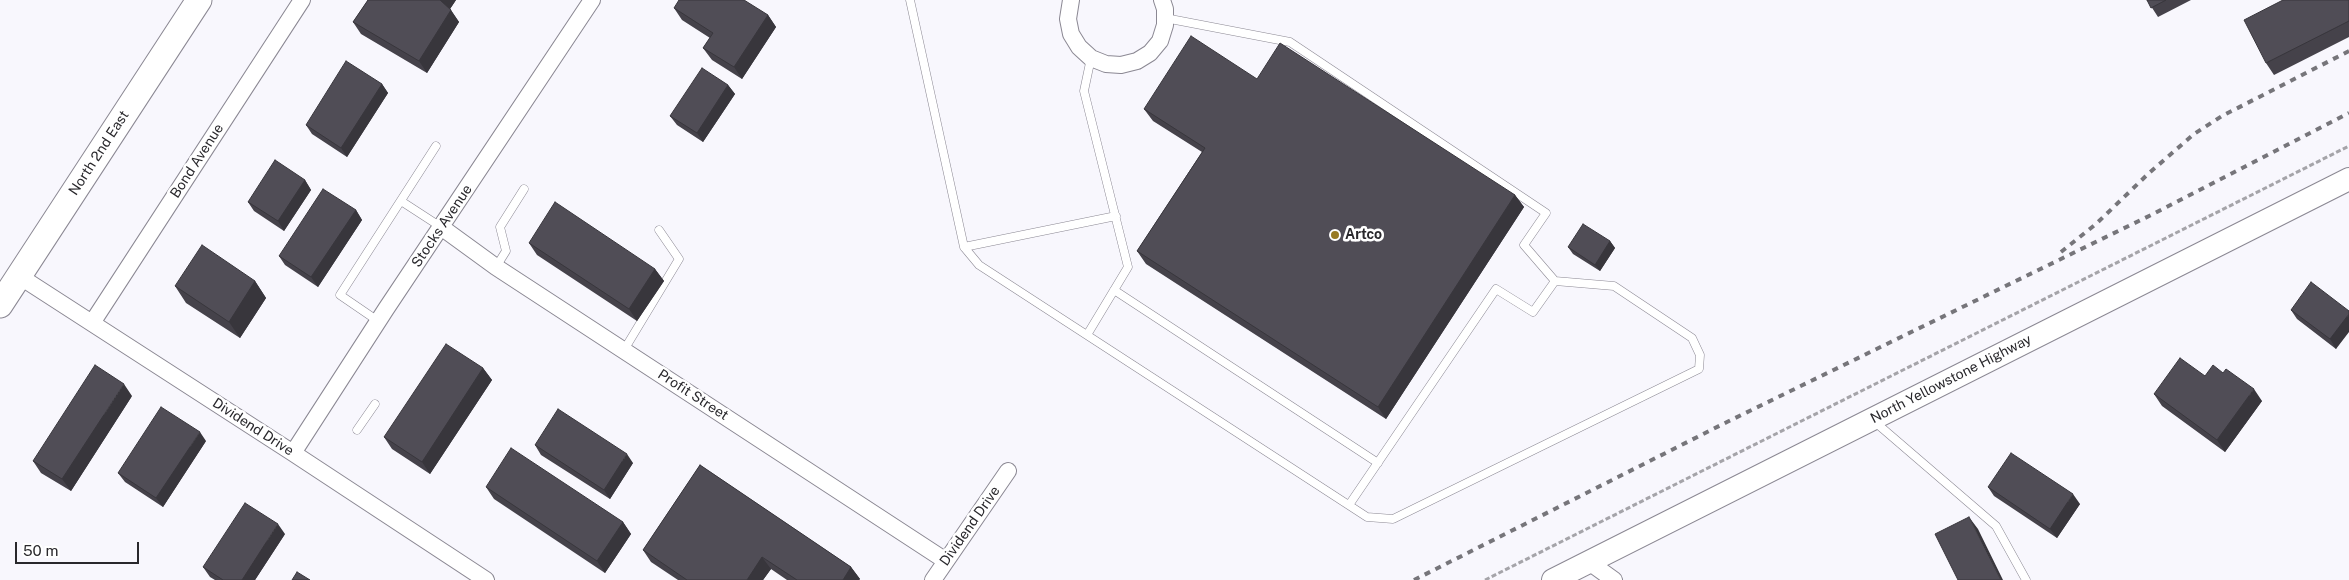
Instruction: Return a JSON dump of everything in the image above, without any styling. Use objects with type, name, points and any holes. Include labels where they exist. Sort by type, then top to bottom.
[{"type":"main road","name":"North 2nd East","points":[[0,305],[199,0]]},
{"type":"main road","name":"North Yellowstone Highway","points":[[1553,580],[2349,179]]},
{"type":"street","name":"Bond Avenue","points":[[92,323],[302,0]]},
{"type":"street","name":"Stocks Avenue","points":[[293,452],[378,320],[592,0]]},
{"type":"street","points":[[1071,0],[1068,18],[1071,34],[1079,47],[1091,58],[1106,64],[1121,65],[1137,61],[1150,53],[1160,41],[1165,25],[1166,9],[1162,0]]},
{"type":"street","name":"Profit Street","points":[[441,227],[496,267],[946,561]]},
{"type":"street","name":"Dividend Drive","points":[[19,276],[293,452],[486,580]]},
{"type":"street","name":"Dividend Drive","points":[[933,580],[1008,471]]},
{"type":"street","points":[[1589,562],[1614,580]]},
{"type":"lane","points":[[910,0],[964,247],[979,265],[1367,517],[1393,519],[1699,370],[1700,355],[1692,338],[1614,286],[1555,281],[1524,246],[1546,213],[1290,42],[1165,18]]},
{"type":"lane","points":[[1087,335],[1128,267],[1084,92],[1091,58]]},
{"type":"lane","points":[[378,320],[340,295],[436,146]]},
{"type":"lane","points":[[496,267],[506,251],[500,227],[524,189]]},
{"type":"lane","points":[[401,201],[441,227]]},
{"type":"lane","points":[[964,247],[1116,216]]},
{"type":"lane","points":[[624,350],[679,259],[659,230]]},
{"type":"lane","points":[[1349,505],[1496,289],[1534,312],[1555,281]]},
{"type":"lane","points":[[1114,290],[1378,463]]},
{"type":"lane","points":[[357,430],[374,404]]},
{"type":"lane","points":[[1872,419],[1996,526],[2026,580]]},
{"type":"path","points":[[1485,580],[2349,146]]},
{"type":"building","points":[[368,0],[440,0],[451,10],[419,61],[353,22]]},
{"type":"building","points":[[679,0],[744,0],[768,15],[734,67],[703,48],[713,33],[674,8]]},
{"type":"building","points":[[2147,0],[2166,0],[2151,8]]},
{"type":"building","points":[[2283,0],[2349,0],[2349,21],[2266,63],[2244,20]]},
{"type":"building","name":"Artco","points":[[1191,36],[1257,79],[1280,43],[1515,195],[1378,407],[1137,251],[1205,148],[1144,109]]},
{"type":"building","points":[[346,61],[382,84],[341,148],[306,125]]},
{"type":"building","points":[[702,68],[728,85],[697,133],[670,116]]},
{"type":"building","points":[[275,160],[305,180],[278,221],[248,202]]},
{"type":"building","points":[[323,189],[356,210],[311,277],[279,256]]},
{"type":"building","points":[[555,202],[655,269],[629,309],[529,243]]},
{"type":"building","points":[[1583,224],[1610,241],[1595,265],[1568,247]]},
{"type":"building","points":[[202,245],[255,281],[229,322],[175,286]]},
{"type":"building","points":[[2311,282],[2349,311],[2349,314],[2330,339],[2291,310]]},
{"type":"building","points":[[446,344],[483,368],[422,462],[384,437]]},
{"type":"building","points":[[2180,358],[2205,376],[2213,365],[2223,373],[2226,369],[2254,389],[2217,440],[2154,394]]},
{"type":"building","points":[[95,365],[124,384],[62,479],[33,461]]},
{"type":"building","points":[[161,407],[200,432],[156,498],[118,473]]},
{"type":"building","points":[[558,409],[627,454],[604,490],[535,445]]},
{"type":"building","points":[[511,448],[623,522],[597,561],[486,487]]},
{"type":"building","points":[[2011,453],[2073,494],[2050,529],[1988,487]]},
{"type":"building","points":[[700,465],[851,567],[843,580],[797,580],[762,557],[747,580],[687,580],[643,550]]},
{"type":"building","points":[[245,503],[278,524],[242,580],[223,580],[203,567]]},
{"type":"building","points":[[1969,517],[2001,580],[1958,580],[1935,534]]},
{"type":"building","points":[[297,572],[310,580],[292,580]]},
{"type":"railway","points":[[2061,252],[2096,224],[2148,174],[2194,134],[2222,116],[2349,51]]},
{"type":"railway","points":[[1414,580],[1727,422],[2151,215],[2349,113]]},
{"type":"place","name":"Artco","points":[[1335,235]]}]
